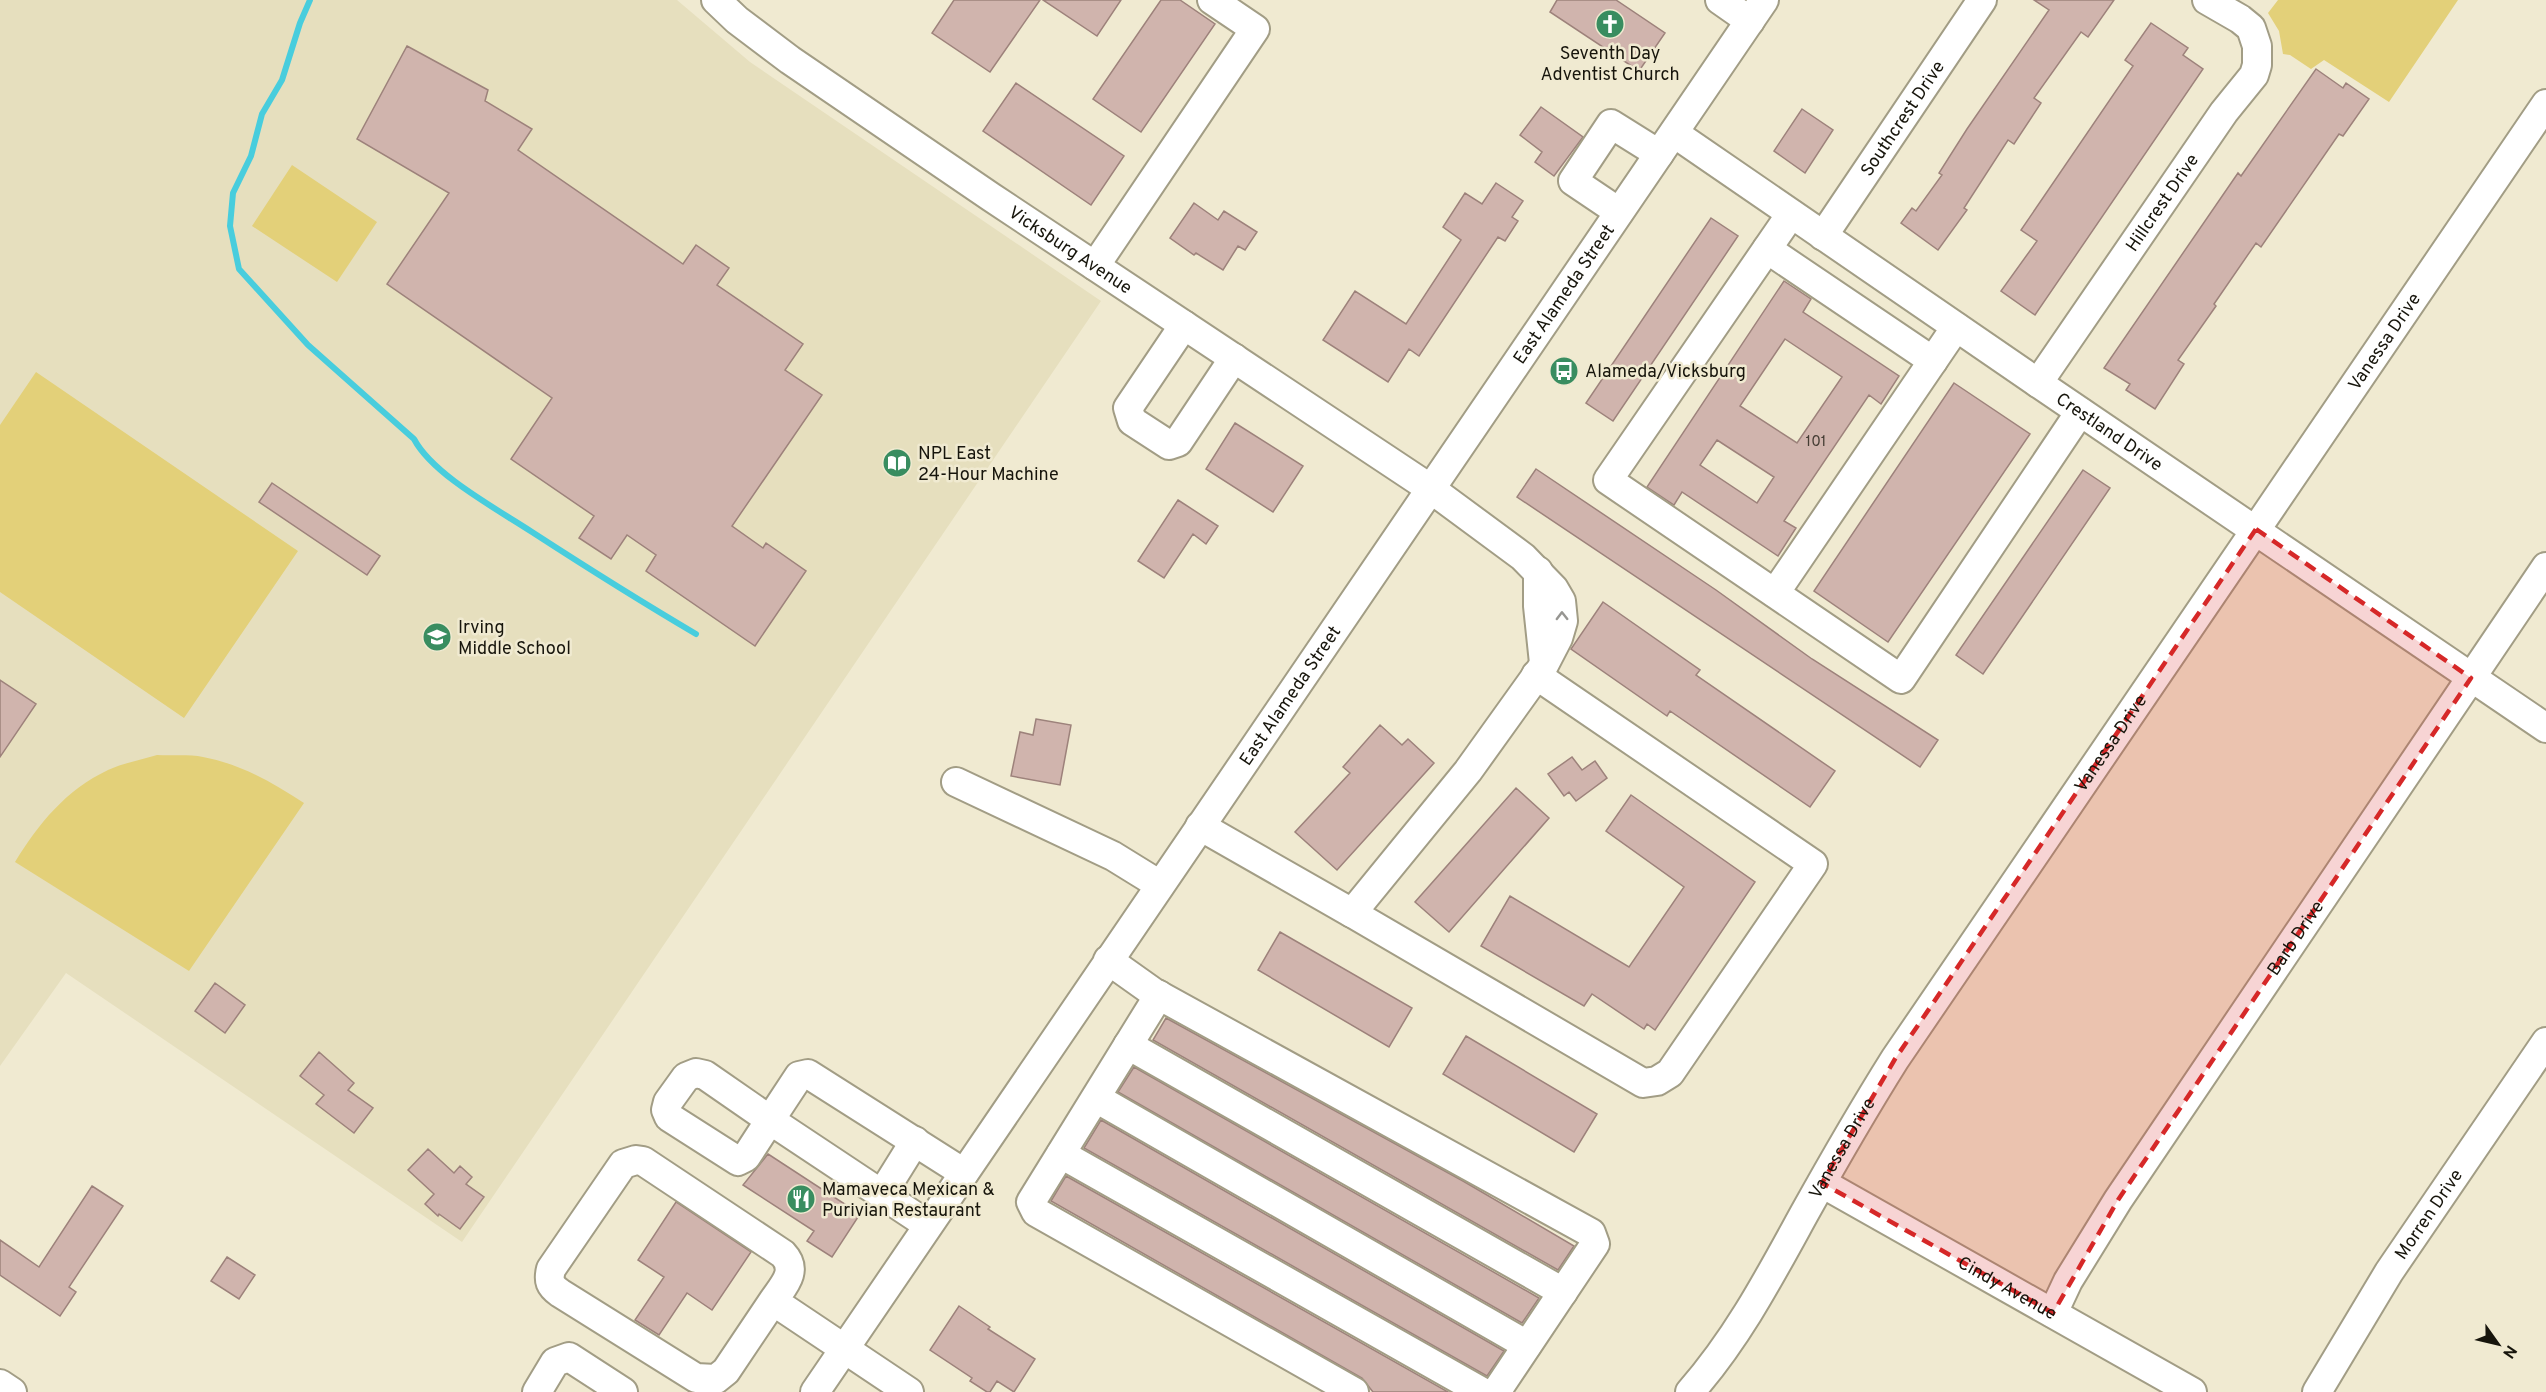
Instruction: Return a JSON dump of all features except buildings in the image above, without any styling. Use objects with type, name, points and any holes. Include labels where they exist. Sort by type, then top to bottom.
[{"type":"street","name":"Vicksburg Avenue","points":[[716,0],[737,20],[790,60],[1431,489],[1511,547],[1538,571],[1561,601],[1563,621],[1558,638],[1540,670],[1468,771],[1352,913]]},
{"type":"street","points":[[1095,266],[1255,29],[1212,0]]},
{"type":"street","points":[[1720,0],[1757,10]]},
{"type":"street","name":"Southcrest Drive","points":[[1823,236],[1982,0]]},
{"type":"street","name":"Hillcrest Drive","points":[[2038,383],[2224,112],[2254,75],[2258,57],[2255,36],[2251,28],[2207,0]]},
{"type":"street","name":"East Alameda Street","points":[[815,1392],[1757,10]]},
{"type":"street","name":"Vanessa Drive","points":[[1690,1392],[1725,1348],[1752,1307],[1895,1059],[2546,104]]},
{"type":"street","name":"Crestland Drive","points":[[1619,212],[1573,181],[1611,124],[1666,143],[1791,214],[2546,728]]},
{"type":"street","points":[[1791,214],[1608,480],[1901,679],[2080,412]]},
{"type":"street","points":[[1767,249],[1933,361]]},
{"type":"street","points":[[1184,325],[1128,408],[1132,421],[1169,445],[1178,442],[1234,358]]},
{"type":"street","points":[[1775,593],[1956,327]]},
{"type":"street","name":"Barb Drive","points":[[2053,1313],[2068,1281],[2118,1200],[2546,567]]},
{"type":"street","points":[[1200,826],[1429,956],[1644,1083],[1657,1081],[1670,1072],[1813,864],[1540,670]]},
{"type":"street","points":[[956,782],[1113,856],[1160,885]]},
{"type":"street","points":[[1108,960],[1159,995],[1592,1233],[1595,1244],[1496,1392]]},
{"type":"street","points":[[1159,995],[1031,1202],[1036,1212],[1354,1392]]},
{"type":"street","name":"Morren Drive","points":[[2317,1392],[2389,1272],[2546,1042]]},
{"type":"street","points":[[1128,1045],[1563,1292]]},
{"type":"street","points":[[928,1225],[770,1120],[799,1076],[808,1074],[964,1173]]},
{"type":"street","points":[[1096,1098],[1527,1345]]},
{"type":"street","points":[[882,1194],[915,1141]]},
{"type":"street","points":[[1061,1154],[1482,1392]]},
{"type":"street","points":[[636,1160],[643,1161],[783,1254],[789,1263],[791,1273],[773,1301],[726,1371],[716,1379],[704,1380],[688,1375],[560,1293],[551,1287],[548,1278],[551,1269],[623,1164],[636,1160]]},
{"type":"street","name":"Cindy Avenue","points":[[1822,1183],[2192,1392]]},
{"type":"street","points":[[773,1301],[909,1392]]},
{"type":"street","points":[[537,1392],[555,1362],[569,1357],[623,1392]]},
{"type":"street","points":[[0,1384],[12,1392]]},
{"type":"highlighted area","points":[[2256,529],[2471,678],[2118,1200],[2053,1313],[1822,1183],[1895,1059]]},
{"type":"shaded area","name":"Irving Middle School","points":[[0,0],[677,0],[750,62],[1101,301],[462,1242],[66,973],[0,1066]]},
{"type":"shaded area","points":[[2278,0],[2458,0],[2389,102],[2324,60],[2311,69],[2290,55],[2283,54],[2279,31],[2268,13]]},
{"type":"shaded area","points":[[292,165],[377,222],[337,282],[252,226]]},
{"type":"shaded area","points":[[36,372],[298,551],[184,718],[0,592],[0,425]]},
{"type":"shaded area","points":[[157,755],[198,756],[230,764],[304,803],[189,971],[15,862],[44,821],[79,787],[126,763]]},
{"type":"waterway","points":[[310,0],[300,23],[282,80],[262,114],[251,156],[233,193],[230,226],[239,269],[308,345],[414,439],[423,452],[450,478],[484,502],[696,634]]},
{"type":"place","name":"Seventh Day Adventist Church","points":[[1610,24]]},
{"type":"place","name":"Alameda/Vicksburg","points":[[1564,371]]},
{"type":"place","name":"NPL East 24-Hour Machine","points":[[897,463]]},
{"type":"place","name":"Irving Middle School","points":[[437,637]]},
{"type":"place","name":"Mamaveca Mexican & Purivian Restaurant","points":[[801,1199]]}]
